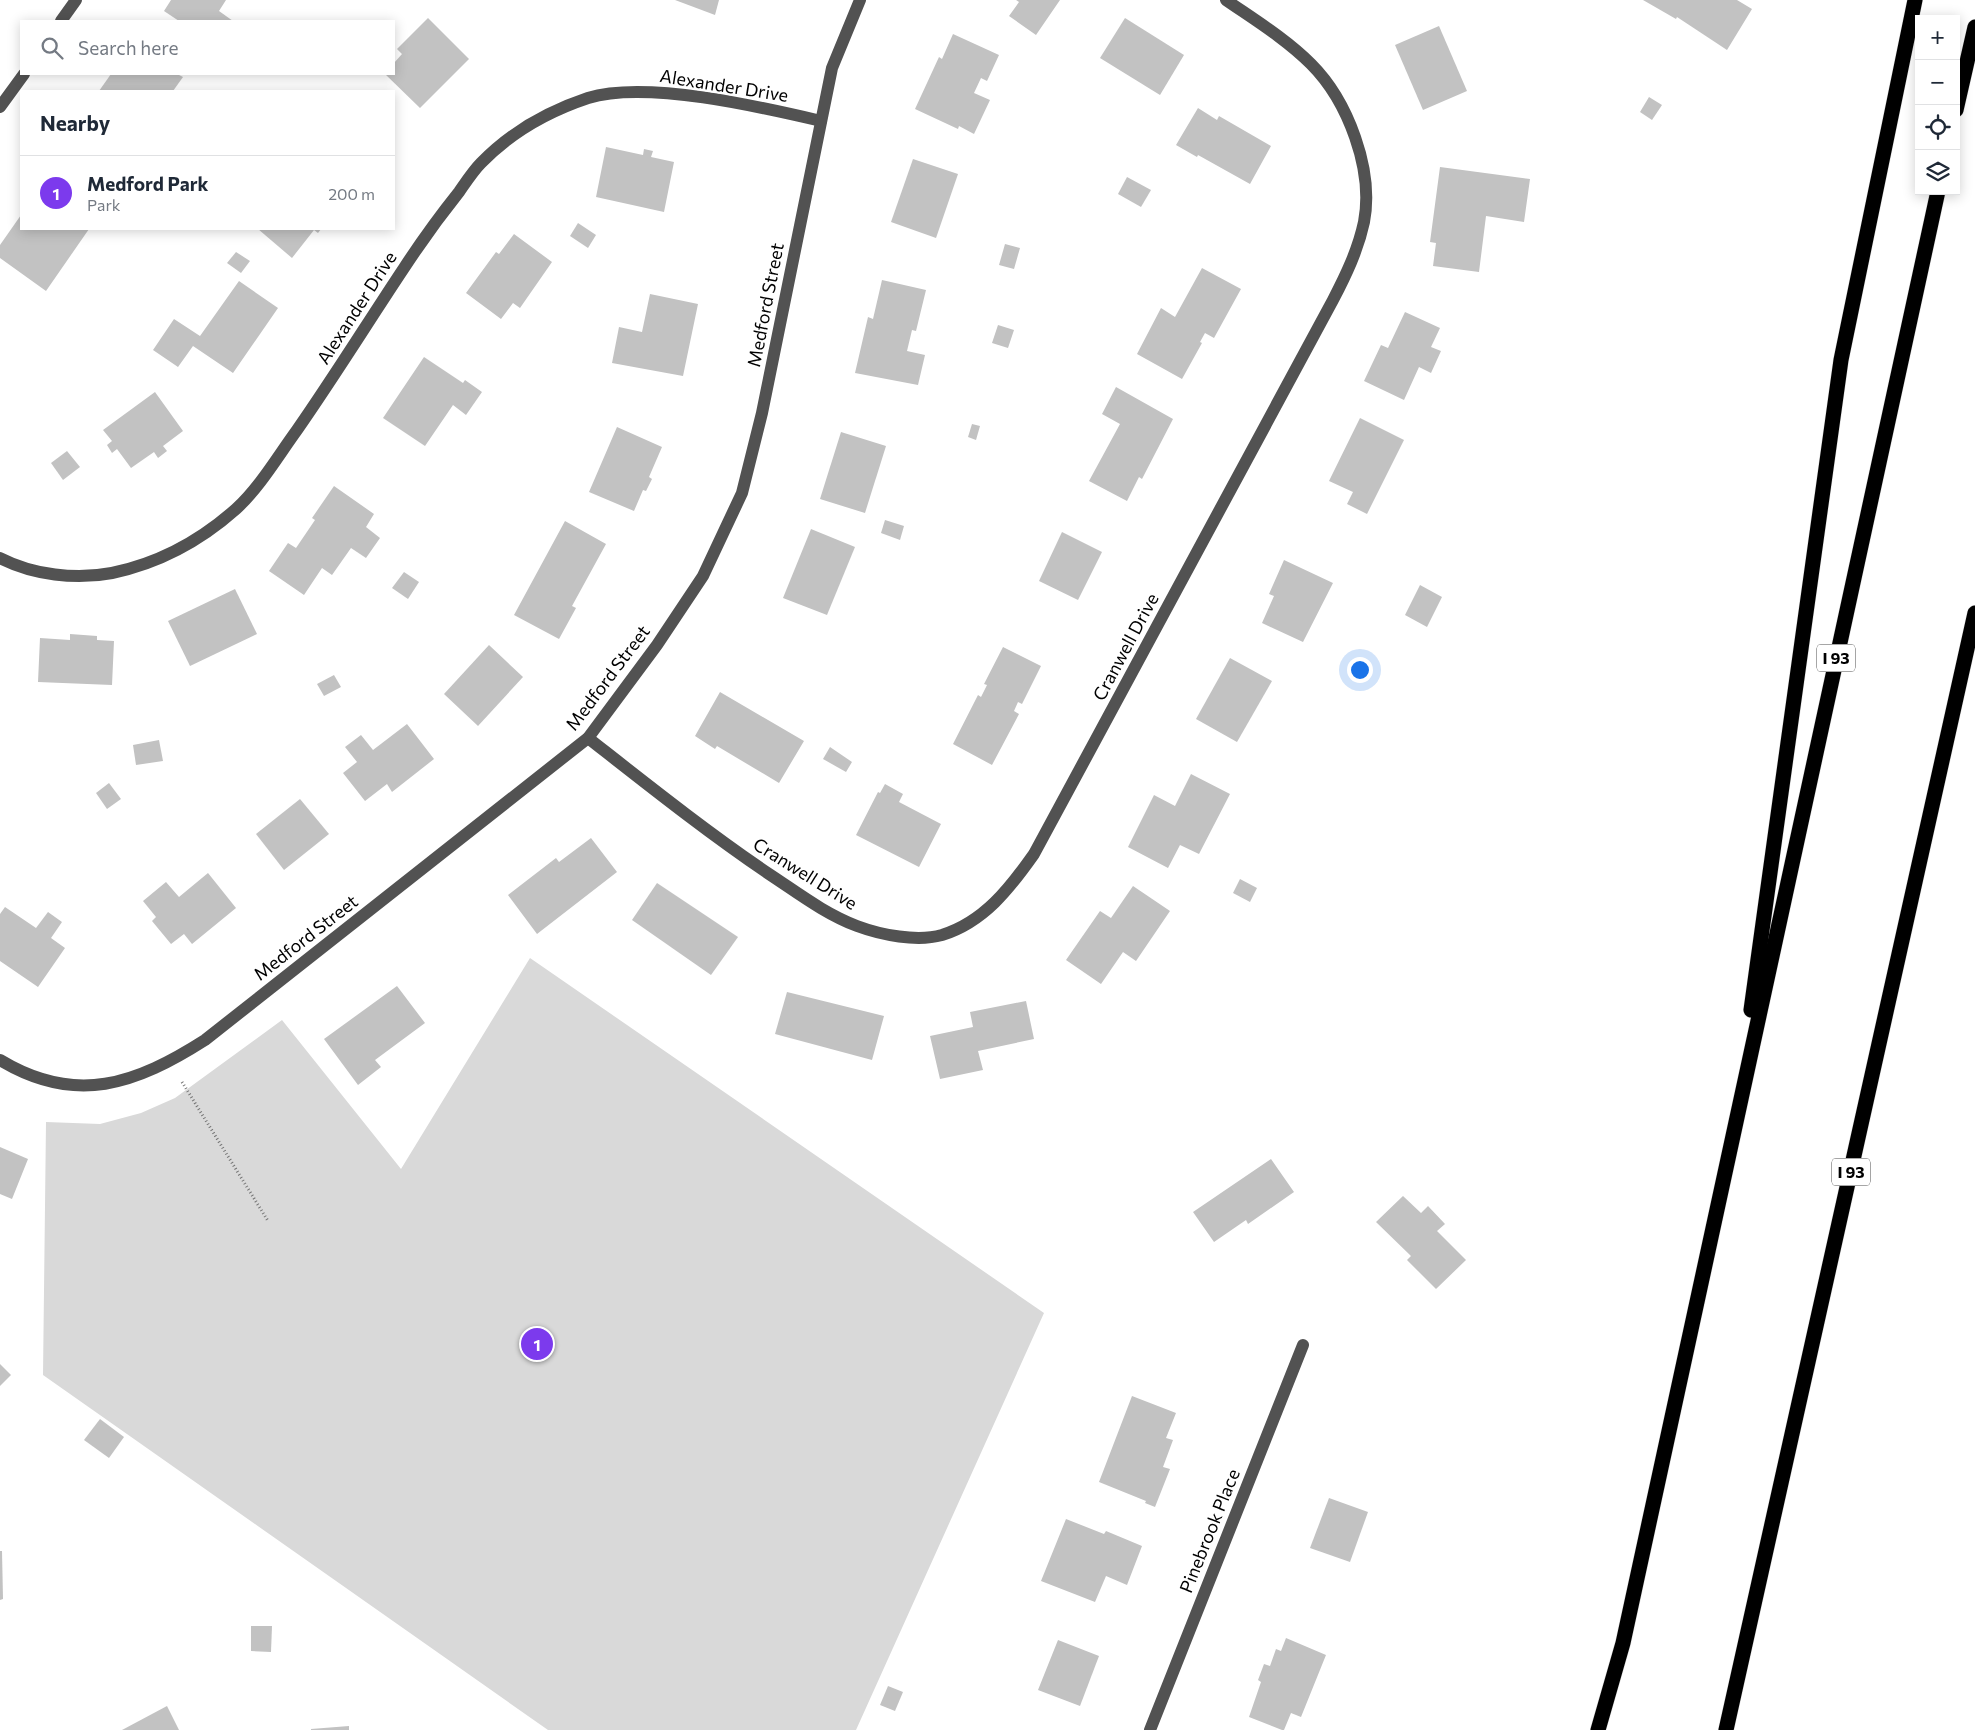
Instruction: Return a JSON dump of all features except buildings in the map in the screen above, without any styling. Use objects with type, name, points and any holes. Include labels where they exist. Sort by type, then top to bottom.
[{"type":"highway","points":[[1735,1126],[1840,360],[1915,0]]},
{"type":"highway","points":[[1957,105],[1975,26]]},
{"type":"highway","name":"I 93","points":[[1598,1730],[1622,1643],[1937,195]]},
{"type":"highway","name":"I 93","points":[[1726,1730],[1975,612]]},
{"type":"street","points":[[62,20],[76,0]]},
{"type":"street","name":"Medford Street","points":[[0,1060],[48,1081],[90,1086],[132,1079],[170,1062],[205,1040],[588,738],[657,645],[703,576],[742,493],[762,413],[832,68],[860,0]]},
{"type":"street","name":"Cranwell Drive","points":[[588,738],[713,836],[818,907],[857,926],[898,938],[942,935],[980,917],[1010,888],[1034,854],[1333,300],[1352,262],[1364,221],[1365,178],[1355,135],[1338,97],[1305,59],[1280,38],[1226,0]]},
{"type":"street","points":[[0,107],[23,75]]},
{"type":"street","name":"Alexander Drive","points":[[0,558],[9,563],[50,573],[92,577],[132,569],[171,555],[206,533],[238,507],[265,474],[314,406],[429,229],[481,163],[513,136],[551,113],[590,97],[634,92],[678,95],[764,108],[821,121]]},
{"type":"street","name":"Pinebrook Place","points":[[1150,1730],[1303,1345]]},
{"type":"path","points":[[170,1062],[268,1221]]},
{"type":"shaded area","points":[[530,958],[1044,1313],[856,1730],[548,1730],[43,1375],[46,1122],[100,1124],[141,1113],[175,1098],[282,1020],[401,1169]]},
{"type":"place","name":"Medford Park","points":[[537,1344]]}]
